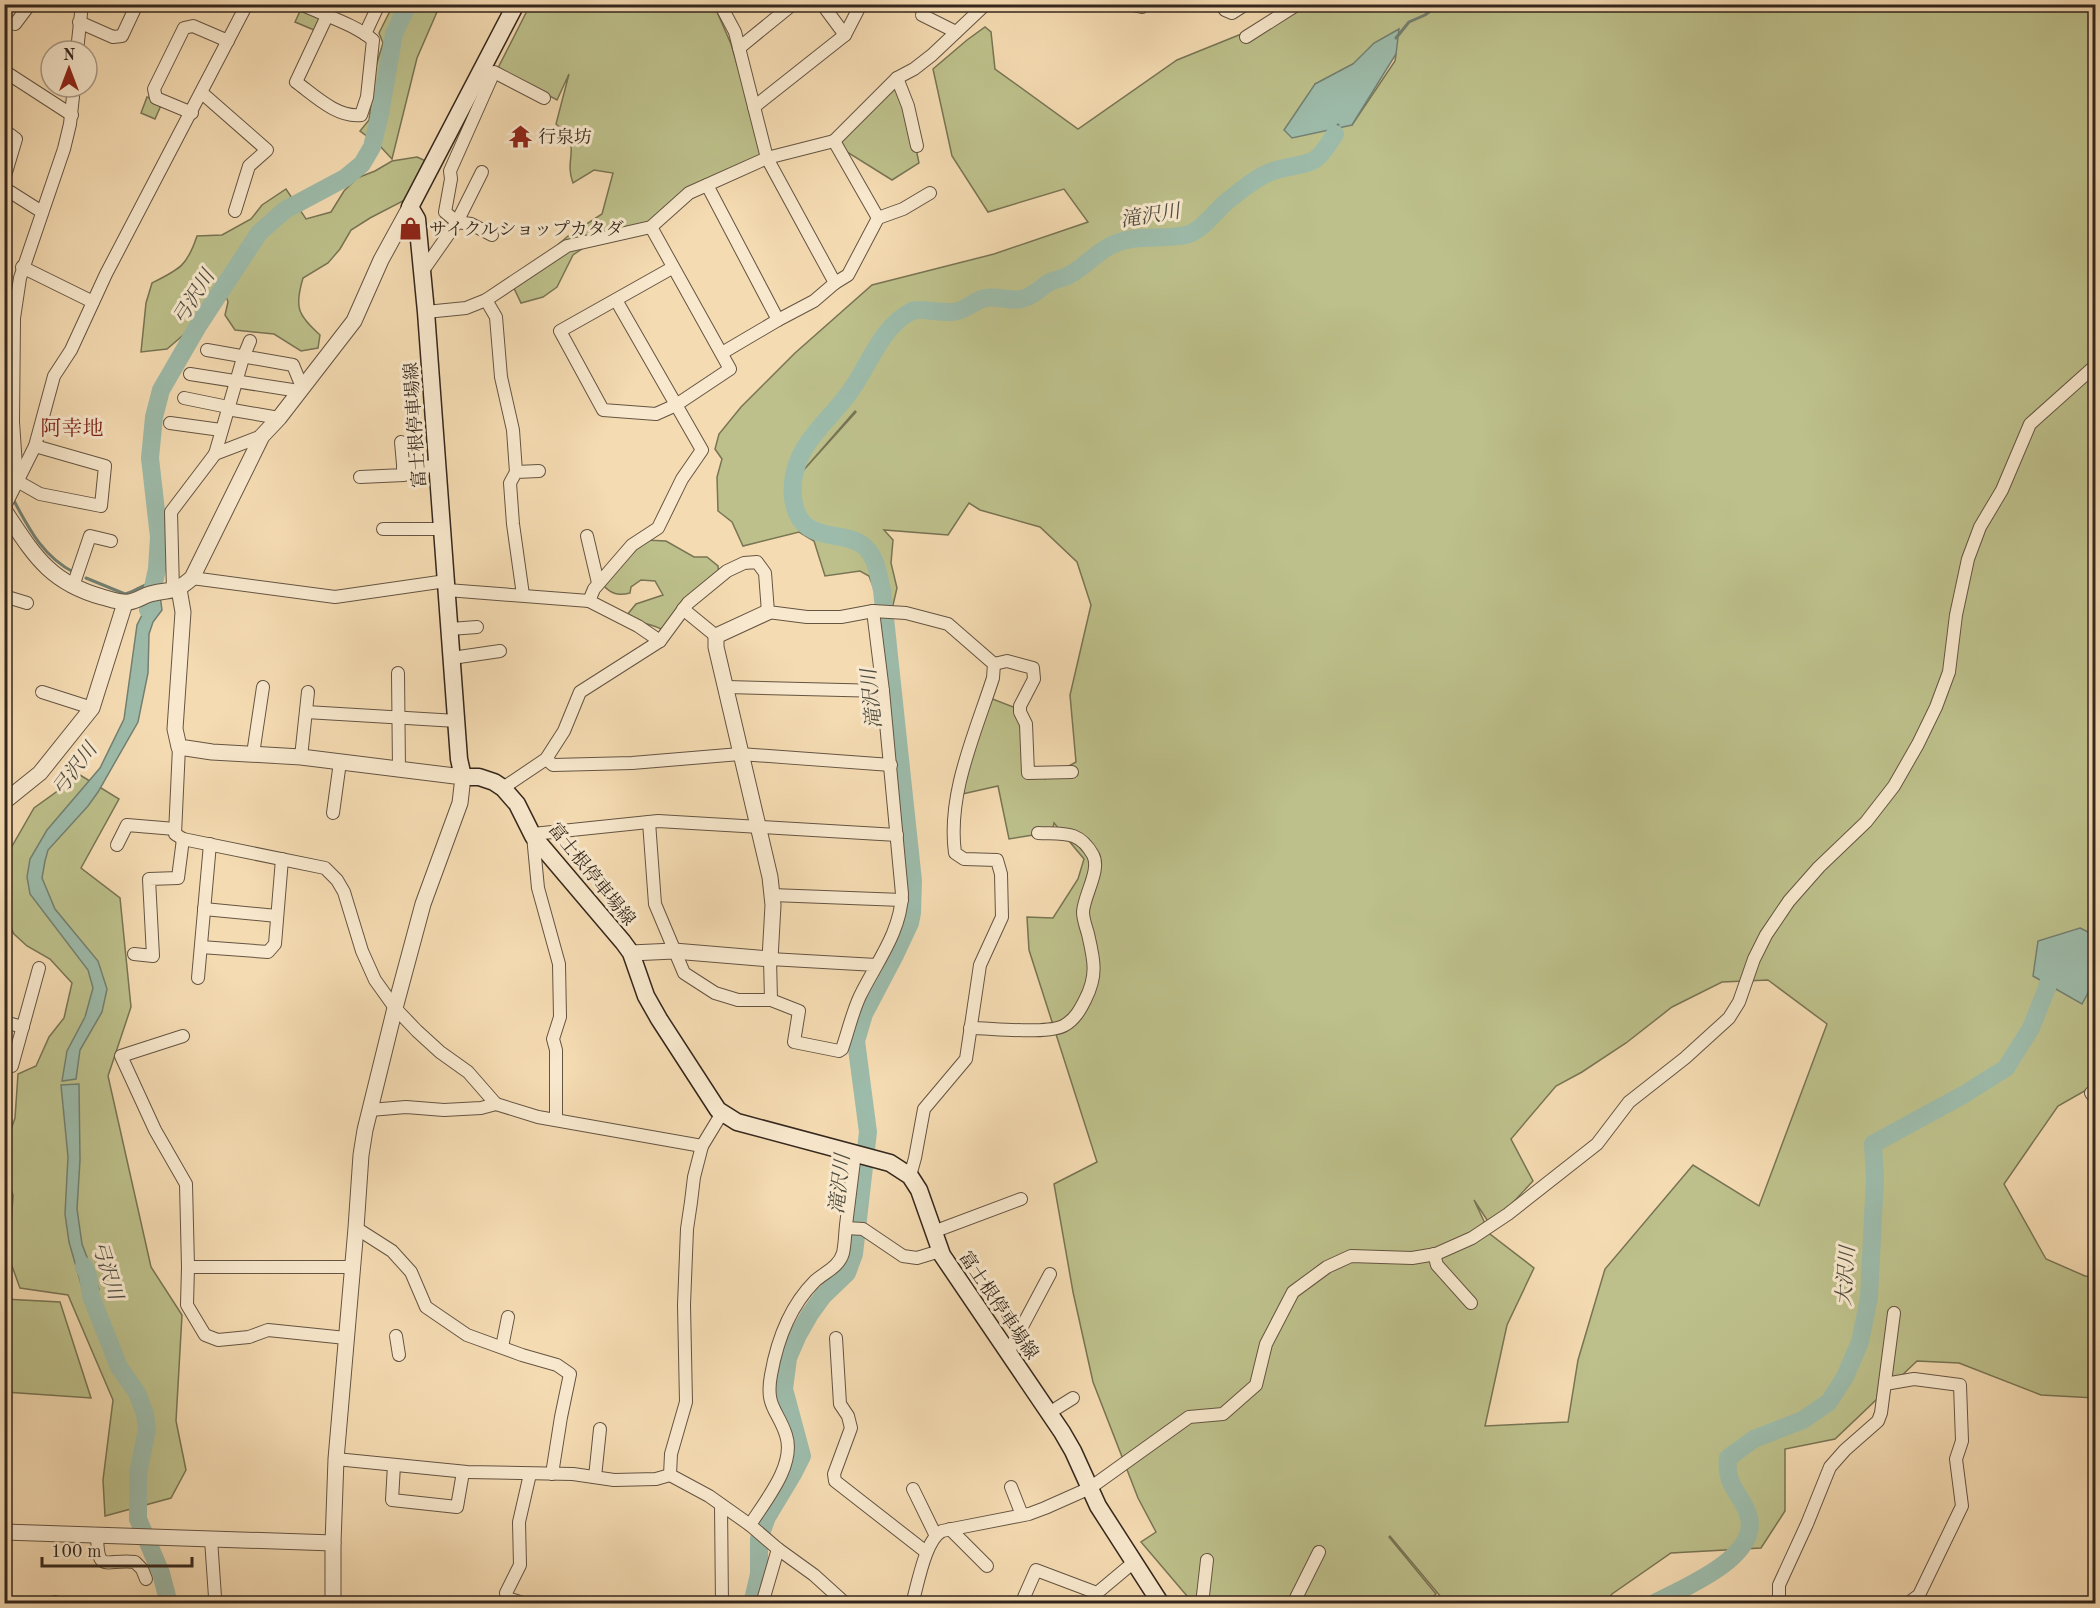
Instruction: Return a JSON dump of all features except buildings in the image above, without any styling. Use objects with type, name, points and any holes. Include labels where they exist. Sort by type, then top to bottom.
[{"type":"main road","points":[[410,207],[516,4]]},
{"type":"main road","name":"富士根停車場線","points":[[410,207],[417,219],[426,312],[459,759],[463,777]]},
{"type":"main road","points":[[463,777],[479,777],[503,788]]},
{"type":"main road","name":"富士根停車場線","points":[[503,788],[517,804],[533,835],[631,953],[650,1004],[722,1113]]},
{"type":"main road","points":[[722,1113],[737,1122],[890,1163],[910,1176]]},
{"type":"main road","name":"富士根停車場線","points":[[910,1176],[919,1190],[940,1251],[948,1266],[1073,1451],[1098,1506],[1161,1604]]},
{"type":"street","points":[[15,24],[30,4]]},
{"type":"street","points":[[78,39],[82,4]]},
{"type":"street","points":[[80,22],[113,37],[122,36],[136,4]]},
{"type":"street","points":[[247,4],[93,302],[71,350],[54,376],[35,446],[4,509],[38,560],[57,577],[89,593],[125,603],[136,601],[150,594],[172,591],[192,578],[262,436],[279,418],[354,321],[381,260],[410,207]]},
{"type":"street","points":[[365,34],[379,4]]},
{"type":"street","points":[[720,4],[735,32],[767,158],[835,283]]},
{"type":"street","points":[[739,48],[793,4]]},
{"type":"street","points":[[822,4],[845,35]]},
{"type":"street","points":[[754,107],[845,35],[861,4]]},
{"type":"street","points":[[426,312],[466,308],[486,300],[567,246],[651,227],[689,193],[767,158],[834,141],[897,78],[914,69],[986,4]]},
{"type":"street","points":[[1128,4],[1142,7],[1145,4]]},
{"type":"street","points":[[1221,4],[1225,10],[1232,13],[1246,4]]},
{"type":"street","points":[[1245,37],[1298,4]]},
{"type":"street","points":[[302,5],[327,16],[365,34],[373,40],[368,97],[361,115],[353,116],[335,110],[296,82],[327,16]]},
{"type":"street","points":[[922,15],[956,32]]},
{"type":"street","points":[[192,113],[156,98],[154,89],[184,28],[193,26],[228,41]]},
{"type":"street","points":[[4,71],[72,115]]},
{"type":"street","points":[[492,235],[471,224],[457,222],[445,212],[451,180],[450,171],[494,72],[544,98]]},
{"type":"street","points":[[897,78],[908,106],[917,146]]},
{"type":"street","points":[[202,93],[267,150],[249,166],[235,210]]},
{"type":"street","points":[[17,481],[13,422],[15,318],[22,267],[64,149],[73,99]]},
{"type":"street","points":[[4,130],[16,139],[4,179]]},
{"type":"street","points":[[834,141],[878,218]]},
{"type":"street","points":[[422,272],[457,222],[482,172]]},
{"type":"street","points":[[707,185],[778,320]]},
{"type":"street","points":[[4,188],[42,212]]},
{"type":"street","points":[[722,353],[814,301],[848,275],[878,218],[903,209],[930,193]]},
{"type":"street","points":[[651,227],[730,369],[676,405],[656,414],[603,410],[560,331],[672,268]]},
{"type":"street","points":[[22,267],[93,302]]},
{"type":"street","points":[[486,300],[496,317],[501,377],[513,430],[516,472],[510,483],[523,595]]},
{"type":"street","points":[[589,601],[598,583],[632,545],[658,528],[682,479],[702,450],[616,300]]},
{"type":"street","points":[[134,954],[153,956],[149,879],[178,878],[179,747],[175,729],[183,612],[172,591],[171,512],[215,454],[227,408],[250,341]]},
{"type":"street","points":[[207,350],[293,365],[300,389]]},
{"type":"street","points":[[912,1604],[926,1552],[935,1534],[1045,1508],[1090,1488],[1189,1417],[1223,1414],[1256,1385],[1266,1344],[1293,1292],[1327,1267],[1351,1256],[1412,1258],[1434,1254],[1472,1238],[1508,1214],[1597,1144],[1629,1102],[1685,1058],[1730,1018],[1739,1002],[1754,959],[1766,935],[1789,901],[1866,822],[1894,786],[1918,744],[1936,707],[1949,672],[1956,615],[1968,559],[1980,527],[2002,490],[2030,424],[2096,365]]},
{"type":"street","points":[[190,374],[300,389]]},
{"type":"street","points":[[184,398],[279,418]]},
{"type":"street","points":[[170,423],[221,430]]},
{"type":"street","points":[[215,454],[262,436]]},
{"type":"street","points":[[360,477],[404,475],[401,442]]},
{"type":"street","points":[[17,481],[40,494],[100,506],[105,466],[35,446]]},
{"type":"street","points":[[404,468],[437,466]]},
{"type":"street","points":[[516,472],[539,471]]},
{"type":"street","points":[[383,530],[442,529]]},
{"type":"street","points":[[74,585],[90,536],[111,541]]},
{"type":"street","points":[[587,536],[598,583]]},
{"type":"street","points":[[503,788],[546,759],[564,731],[580,692],[660,641],[688,603],[727,571],[744,563],[756,562],[765,573],[768,612]]},
{"type":"street","points":[[192,578],[335,597],[446,585],[589,601],[638,626],[660,641]]},
{"type":"street","points":[[4,596],[27,603]]},
{"type":"street","points":[[4,802],[40,772],[92,708],[125,603]]},
{"type":"street","points":[[683,609],[716,636]]},
{"type":"street","points":[[716,636],[768,612],[841,617],[877,612],[906,613],[948,624],[994,664]]},
{"type":"street","points":[[649,822],[655,904],[684,973],[715,993],[738,1000],[771,1000],[799,1011],[794,1042],[839,1051],[842,1049],[859,1000],[894,933],[902,911],[877,612]]},
{"type":"street","points":[[450,629],[477,627]]},
{"type":"street","points":[[716,636],[716,647],[770,878],[772,895],[771,1000]]},
{"type":"street","points":[[452,658],[500,651]]},
{"type":"street","points":[[994,664],[1006,661],[1033,668],[1034,680],[1020,706],[1020,712],[1026,724],[1028,773],[1072,771]]},
{"type":"street","points":[[910,1176],[924,1109],[966,1059],[980,965],[1002,917],[1001,874],[997,860],[964,859],[955,853],[953,835],[956,794],[993,678],[994,664]]},
{"type":"street","points":[[398,673],[399,768]]},
{"type":"street","points":[[254,754],[263,687]]},
{"type":"street","points":[[727,687],[883,691]]},
{"type":"street","points":[[42,692],[92,708]]},
{"type":"street","points":[[301,757],[308,692]]},
{"type":"street","points":[[306,712],[457,721]]},
{"type":"street","points":[[179,747],[212,752],[301,757],[463,777],[460,803],[423,904],[395,1008],[361,1155],[336,1459],[333,1604]]},
{"type":"street","points":[[546,759],[553,765],[632,763],[740,754],[891,765]]},
{"type":"street","points":[[333,813],[340,762]]},
{"type":"street","points":[[556,1120],[556,1050],[553,1039],[560,1017],[559,963],[538,888],[533,835],[649,822],[897,835]]},
{"type":"street","points":[[117,845],[127,825],[179,834],[210,844],[325,868],[337,880],[344,892],[362,951],[375,980],[395,1008],[424,1038],[468,1072],[496,1104]]},
{"type":"street","points":[[970,1028],[1051,1030],[1065,1024],[1079,1012],[1092,987],[1095,972],[1083,913],[1090,882],[1096,868],[1094,856],[1080,838],[1072,835],[1038,833]]},
{"type":"street","points":[[198,978],[210,844]]},
{"type":"street","points":[[201,947],[268,952],[275,944],[282,859]]},
{"type":"street","points":[[772,895],[902,900]]},
{"type":"street","points":[[204,909],[277,916]]},
{"type":"street","points":[[631,953],[674,951],[770,959],[876,964]]},
{"type":"street","points":[[12,1066],[39,968]]},
{"type":"street","points":[[4,1022],[22,1027]]},
{"type":"street","points":[[183,1036],[121,1056],[155,1130],[186,1184],[188,1267],[186,1305],[205,1335],[218,1340],[249,1336],[268,1330],[346,1338]]},
{"type":"street","points":[[370,1110],[406,1107],[444,1110],[482,1108],[496,1104],[556,1120],[702,1146]]},
{"type":"street","points":[[670,1475],[671,1454],[686,1402],[684,1305],[687,1229],[694,1177],[702,1146],[722,1113]]},
{"type":"street","points":[[752,1527],[784,1473],[789,1447],[786,1434],[770,1399],[770,1378],[777,1348],[792,1313],[804,1295],[816,1280],[830,1272],[843,1254],[855,1153]]},
{"type":"street","points":[[933,1232],[1021,1199]]},
{"type":"street","points":[[356,1228],[392,1251],[411,1272],[426,1307],[467,1335],[557,1365],[570,1374],[552,1474]]},
{"type":"street","points":[[846,1228],[863,1229],[903,1256],[917,1258],[940,1251]]},
{"type":"street","points":[[1434,1254],[1437,1265],[1470,1303]]},
{"type":"street","points":[[188,1267],[352,1267]]},
{"type":"street","points":[[1008,1353],[1050,1274]]},
{"type":"street","points":[[1779,1604],[1779,1585],[1830,1467],[1845,1450],[1878,1421],[1894,1313]]},
{"type":"street","points":[[502,1347],[508,1317]]},
{"type":"street","points":[[396,1336],[399,1355]]},
{"type":"street","points":[[836,1338],[840,1404],[848,1416],[851,1428],[834,1474],[835,1481],[926,1552]]},
{"type":"street","points":[[1885,1384],[1914,1379],[1960,1385],[1962,1441],[1956,1460],[1962,1506],[1919,1595],[1907,1604]]},
{"type":"street","points":[[1049,1413],[1073,1398]]},
{"type":"street","points":[[595,1477],[600,1429]]},
{"type":"street","points":[[336,1459],[463,1472],[573,1474],[614,1480],[657,1479],[670,1475],[721,1504],[814,1575],[846,1604]]},
{"type":"street","points":[[394,1465],[392,1500],[458,1507],[463,1472]]},
{"type":"street","points":[[526,1604],[507,1598],[506,1593],[520,1564],[519,1522],[530,1474]]},
{"type":"street","points":[[1011,1487],[1022,1515]]},
{"type":"street","points":[[913,1489],[935,1534]]},
{"type":"street","points":[[721,1504],[722,1604]]},
{"type":"street","points":[[950,1529],[987,1566]]},
{"type":"street","points":[[4,1532],[333,1543]]},
{"type":"street","points":[[97,1535],[98,1556],[102,1561],[135,1562],[142,1569],[146,1579]]},
{"type":"street","points":[[211,1539],[215,1597]]},
{"type":"street","points":[[762,1604],[775,1545]]},
{"type":"street","points":[[1293,1604],[1319,1552]]},
{"type":"street","points":[[1202,1604],[1207,1560]]},
{"type":"street","points":[[1022,1604],[1036,1570],[1097,1593],[1134,1562]]},
{"type":"green space","points":[[393,5],[440,5],[417,58],[392,159],[379,145],[360,131],[369,120],[376,66],[383,43],[379,33]]},
{"type":"green space","points":[[530,5],[714,5],[731,44],[765,157],[647,223],[600,237],[573,255],[557,287],[543,297],[521,303],[512,284],[568,236],[602,214],[613,173],[594,170],[573,183],[570,166],[571,145],[564,132],[556,124],[569,74],[557,100],[498,68]]},
{"type":"green space","points":[[1306,5],[2095,5],[2095,1085],[2058,1106],[2004,1184],[2046,1259],[2085,1276],[2095,1277],[2095,1398],[2041,1395],[1959,1363],[1917,1361],[1835,1439],[1785,1449],[1785,1511],[1761,1548],[1671,1553],[1612,1594],[1605,1603],[1446,1603],[1390,1536],[1436,1594],[1426,1603],[1193,1603],[1141,1542],[1156,1532],[1138,1498],[1093,1382],[1073,1292],[1054,1184],[1097,1162],[1029,950],[1027,917],[1053,918],[1078,879],[1084,859],[1054,823],[1052,832],[1009,839],[998,786],[958,795],[990,698],[1016,708],[1022,720],[1028,769],[1045,779],[1076,762],[1070,695],[1091,605],[1077,562],[1040,527],[980,510],[969,503],[948,535],[884,530],[893,540],[891,563],[897,588],[893,605],[881,607],[869,576],[860,571],[825,576],[814,541],[799,532],[743,546],[732,522],[718,511],[717,477],[722,459],[715,449],[719,434],[741,407],[795,353],[872,285],[994,254],[1088,222],[1064,189],[988,212],[952,156],[933,69],[985,27],[991,32],[995,69],[1078,129],[1177,60],[1291,14]],"holes":[[[1396,54],[1395,61],[1352,125],[1315,84],[1353,64]],[[855,411],[856,412],[801,473]],[[1768,980],[1827,1024],[1759,1206],[1693,1165],[1605,1269],[1578,1360],[1568,1422],[1485,1426],[1507,1325],[1534,1268],[1490,1234],[1474,1200],[1491,1226],[1533,1181],[1511,1139],[1556,1086],[1626,1043],[1672,1007],[1722,982]]]},
{"type":"green space","points":[[301,9],[320,17],[314,30],[295,22]]},
{"type":"green space","points":[[896,88],[919,163],[892,180],[847,152],[839,137]]},
{"type":"green space","points":[[147,97],[162,103],[155,119],[141,113]]},
{"type":"green space","points":[[417,157],[439,167],[403,201],[351,230],[340,249],[328,263],[303,278],[299,297],[300,310],[307,322],[320,335],[318,348],[301,351],[274,334],[235,330],[225,315],[228,302],[220,279],[203,318],[167,349],[141,352],[146,303],[152,283],[176,270],[186,260],[197,236],[222,235],[251,219],[262,205],[286,189],[306,219],[331,212],[344,191],[357,178],[392,161]]},
{"type":"green space","points":[[645,540],[666,541],[694,557],[707,557],[718,566],[719,576],[661,629],[627,615],[636,604],[663,595],[655,581],[641,580],[631,587],[630,593],[622,594],[615,594],[603,585]]},
{"type":"green space","points":[[80,775],[119,799],[81,868],[120,898],[131,1007],[108,1076],[151,1267],[182,1315],[176,1421],[186,1470],[171,1498],[105,1516],[103,1480],[113,1400],[68,1295],[20,1288],[9,1258],[13,1195],[5,1171],[4,1149],[15,1118],[18,1074],[36,1066],[49,1037],[64,1018],[72,983],[50,959],[27,946],[14,934],[5,916],[4,866],[7,855],[34,808]]},
{"type":"green space","points":[[4,1299],[60,1302],[91,1398],[5,1392]]},
{"type":"shaded area","points":[[1399,29],[1396,54],[1352,125],[1292,138],[1284,130],[1315,84],[1353,64],[1374,43]]},
{"type":"shaded area","points":[[160,595],[162,610],[153,622],[149,634],[148,673],[138,722],[98,792],[48,850],[45,861],[42,878],[55,909],[98,961],[107,989],[102,1012],[80,1050],[76,1079],[62,1081],[67,1051],[85,1017],[93,988],[88,970],[30,894],[27,877],[30,859],[47,830],[100,768],[124,719],[137,625],[151,597]]},
{"type":"shaded area","points":[[2080,928],[2096,933],[2095,980],[2082,1004],[2033,976],[2038,941]]},
{"type":"shaded area","points":[[79,1084],[80,1160],[77,1209],[82,1244],[99,1289],[83,1291],[69,1242],[65,1214],[68,1157],[61,1085]]},
{"type":"waterway","name":"弓沢川","points":[[148,610],[157,569],[159,537],[150,458],[154,417],[161,390],[198,326],[259,233],[285,210],[345,178],[362,164],[372,147],[394,34],[408,4]]},
{"type":"waterway","points":[[1396,38],[1409,22],[1425,15],[1439,4]]},
{"type":"waterway","points":[[1335,134],[1338,125]]},
{"type":"waterway","name":"滝沢川","points":[[752,1604],[759,1574],[759,1539],[767,1517],[802,1456],[784,1389],[788,1358],[810,1314],[823,1296],[847,1273],[854,1254],[868,1132],[856,1041],[864,1014],[895,955],[910,923],[912,913],[913,881],[882,590],[878,573],[875,562],[866,548],[847,538],[813,530],[804,524],[797,514],[793,495],[795,471],[799,460],[811,439],[856,383],[883,337],[901,318],[912,311],[952,312],[985,298],[1020,299],[1031,295],[1048,283],[1075,272],[1114,244],[1132,239],[1186,235],[1199,229],[1225,203],[1267,173],[1315,159],[1328,146],[1335,134]]},
{"type":"waterway","points":[[13,499],[38,541],[54,559],[75,573]]},
{"type":"waterway","points":[[86,578],[125,594],[154,583]]},
{"type":"waterway","name":"大沢川","points":[[1653,1604],[1717,1569],[1744,1544],[1749,1530],[1748,1514],[1731,1482],[1728,1458],[1754,1439],[1803,1420],[1829,1402],[1845,1377],[1860,1342],[1869,1298],[1875,1178],[1873,1144],[1963,1095],[2006,1068],[2031,1028],[2047,988],[2052,968],[2064,948],[2096,950]]},
{"type":"waterway","name":"弓沢川","points":[[84,1266],[91,1296],[119,1367],[137,1393],[145,1414],[147,1429],[138,1474],[138,1519],[161,1573],[169,1604]]},
{"type":"place","name":"行泉坊","points":[[520,137]]},
{"type":"place","name":"サイクルショップカタダ","points":[[411,229]]},
{"type":"district","name":"阿幸地","points":[[72,428]]}]
